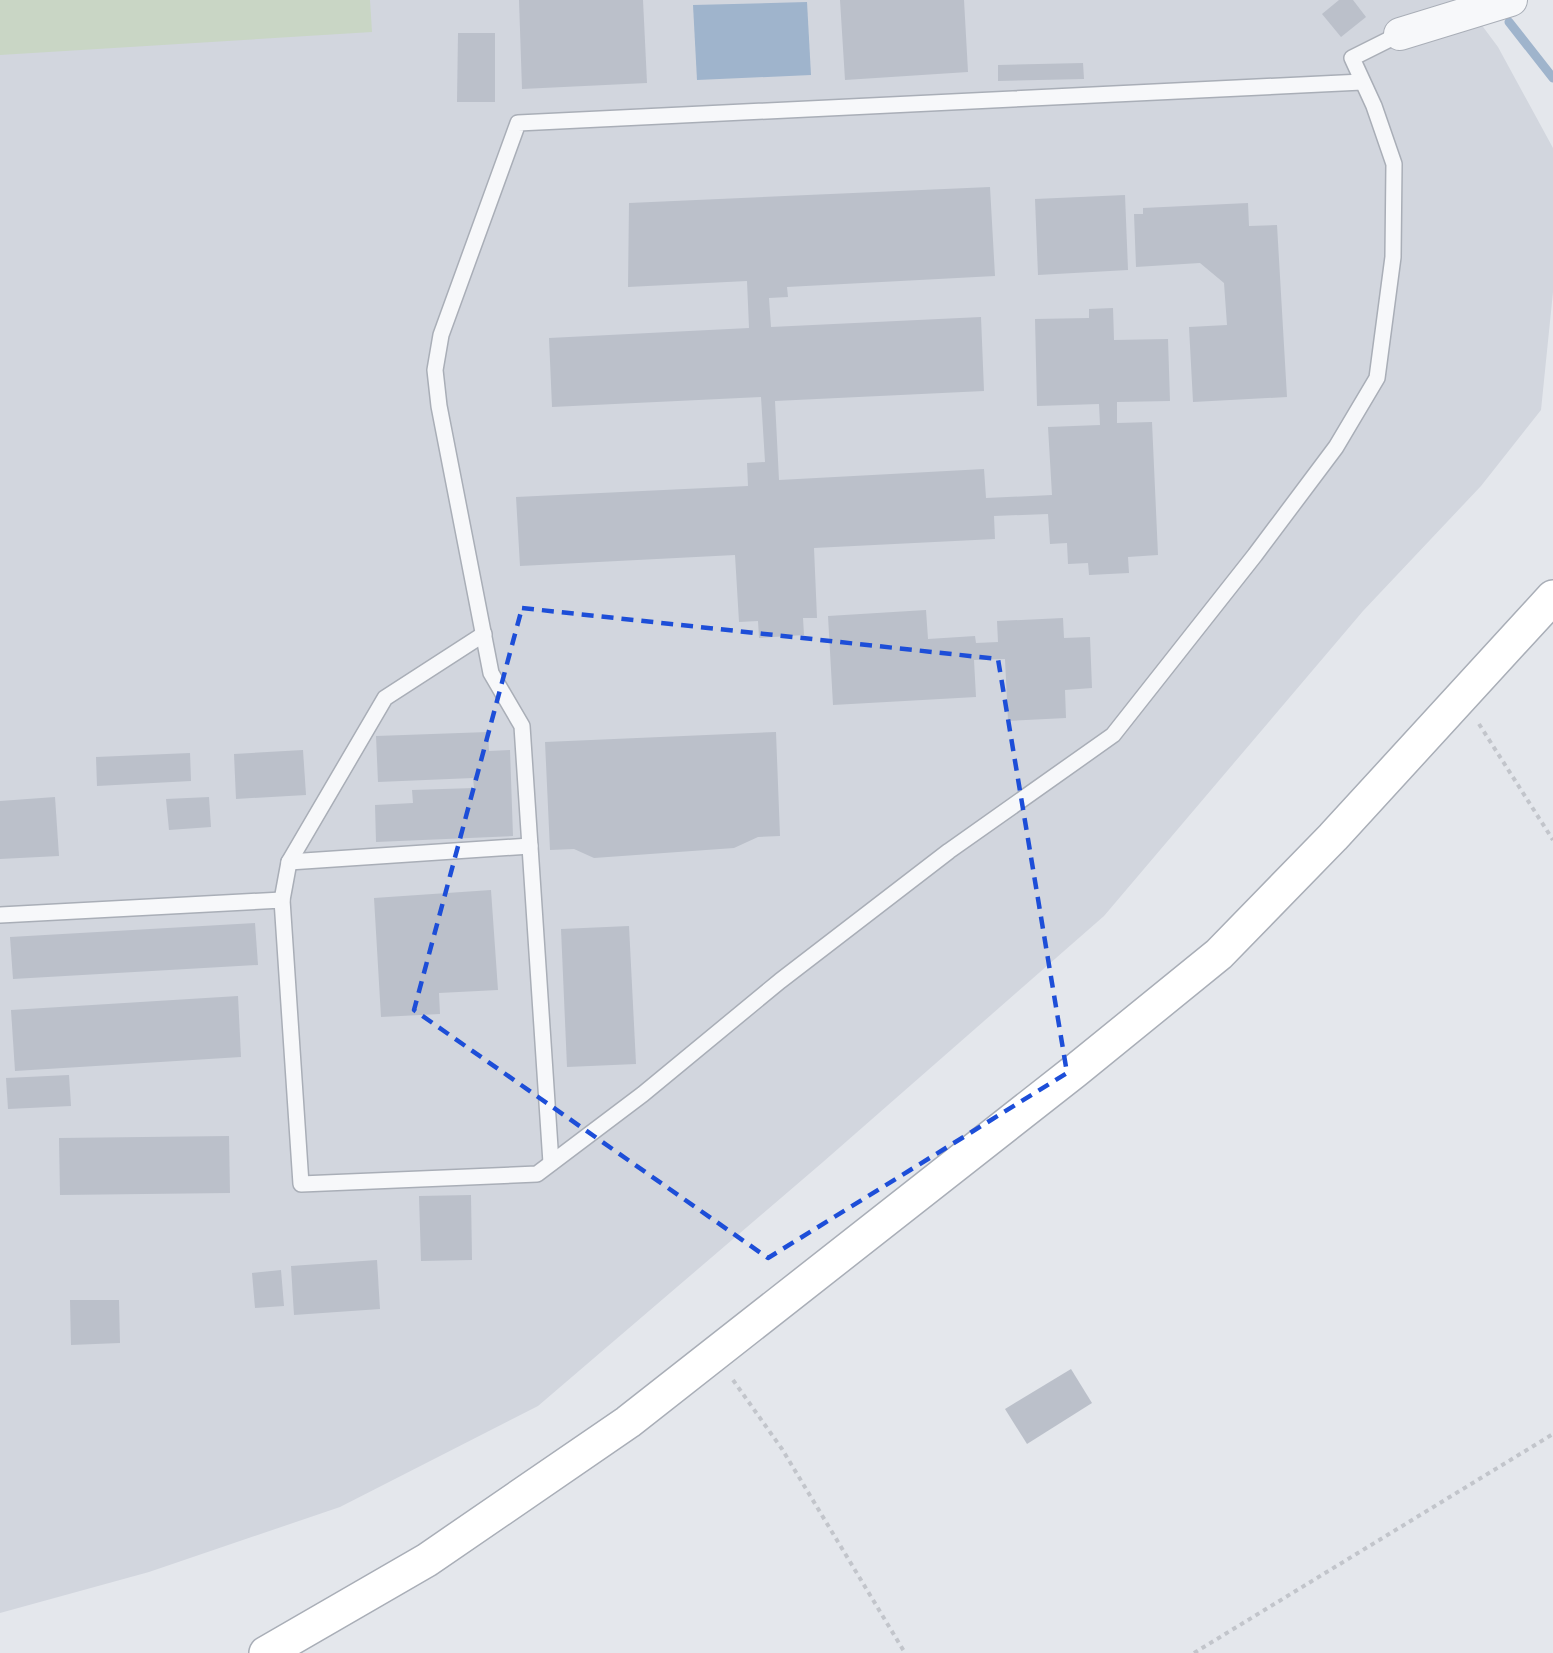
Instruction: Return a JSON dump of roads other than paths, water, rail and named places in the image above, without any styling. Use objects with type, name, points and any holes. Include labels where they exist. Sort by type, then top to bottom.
[{"type":"street","points":[[1400,34],[1511,0]]},
{"type":"street","points":[[266,1653],[426,1560],[628,1422],[1066,1078],[1219,954],[1333,837],[1553,597]]},
{"type":"lane","points":[[484,634],[385,698],[289,862],[282,900],[301,1184],[537,1174],[643,1094],[780,981],[939,858],[1113,735],[1255,555],[1336,447],[1377,378],[1393,257],[1394,164],[1374,106],[1352,58],[1400,34]]},
{"type":"lane","points":[[552,1163],[522,726],[492,673],[439,406],[435,370],[441,334],[518,123],[1362,82]]},
{"type":"lane","points":[[289,862],[530,846]]},
{"type":"lane","points":[[0,915],[282,900]]},
{"type":"water","points":[[807,2],[811,75],[697,80],[693,5]]},
{"type":"waterway","points":[[1509,22],[1553,78]]}]
